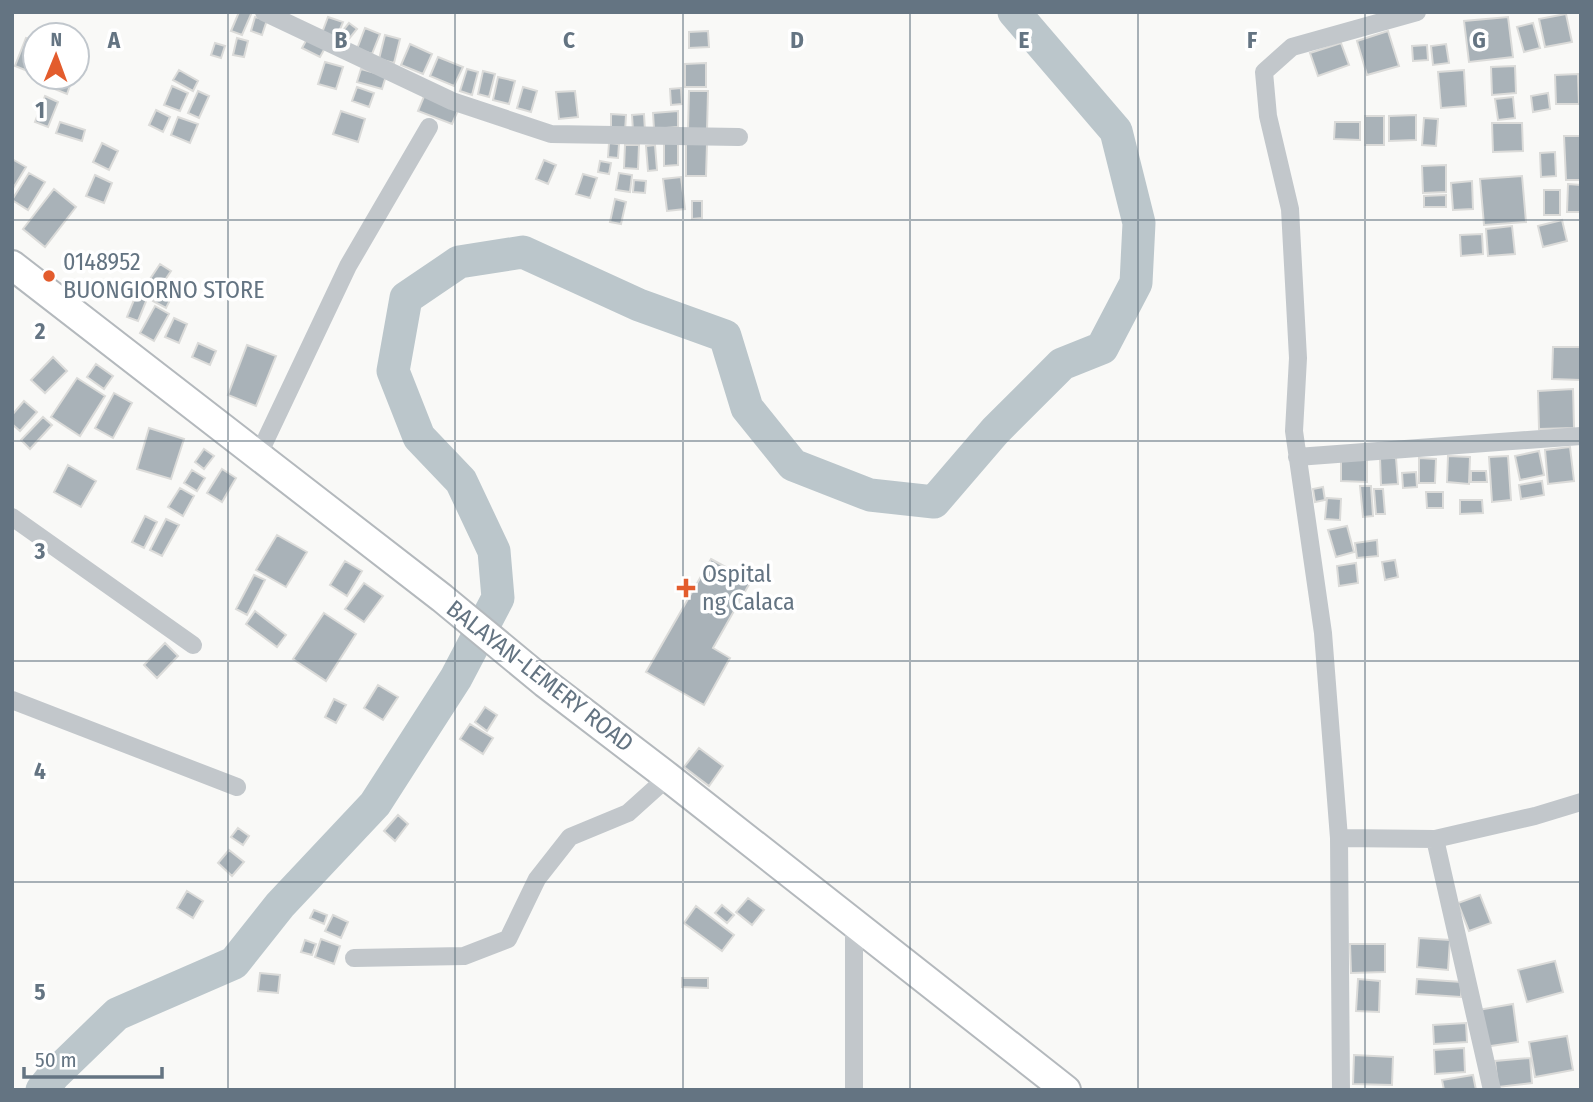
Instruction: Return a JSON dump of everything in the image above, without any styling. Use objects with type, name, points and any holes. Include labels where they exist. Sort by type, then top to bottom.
[{"type":"main road","name":"BALAYAN-LEMERY ROAD","points":[[12,265],[442,598],[545,683],[1066,1090]]},
{"type":"street","points":[[264,12],[452,101],[551,134],[739,137]]},
{"type":"street","points":[[1341,1090],[1339,838],[1323,633],[1294,432],[1298,358],[1290,209],[1268,116],[1264,72],[1292,47],[1417,12]]},
{"type":"street","points":[[258,456],[348,266],[429,127]]},
{"type":"street","points":[[1297,457],[1581,436]]},
{"type":"street","points":[[12,517],[193,645]]},
{"type":"street","points":[[12,700],[237,787]]},
{"type":"street","points":[[354,958],[464,956],[508,939],[537,879],[570,836],[628,813],[668,777]]},
{"type":"street","points":[[1339,838],[1435,839],[1535,816],[1581,802]]},
{"type":"street","points":[[1435,839],[1492,1090]]},
{"type":"street","points":[[854,925],[854,1090]]},
{"type":"building","points":[[239,12],[252,12],[242,35],[231,31]]},
{"type":"building","points":[[1566,14],[1572,42],[1545,47],[1539,19]]},
{"type":"building","points":[[255,17],[267,20],[262,35],[251,31]]},
{"type":"building","points":[[328,17],[343,22],[336,39],[322,33]]},
{"type":"building","points":[[1508,17],[1513,57],[1469,62],[1464,21]]},
{"type":"building","points":[[349,23],[357,29],[348,40],[340,34]]},
{"type":"building","points":[[1533,23],[1540,48],[1524,52],[1517,27]]},
{"type":"building","points":[[365,28],[380,34],[372,54],[357,49]]},
{"type":"building","points":[[708,31],[709,47],[689,48],[689,32]]},
{"type":"building","points":[[1388,31],[1399,66],[1367,75],[1357,41]]},
{"type":"building","points":[[385,35],[400,39],[394,63],[379,59]]},
{"type":"building","points":[[237,38],[248,41],[244,57],[233,55]]},
{"type":"building","points":[[307,39],[325,48],[320,57],[302,48]]},
{"type":"building","points":[[215,43],[225,46],[221,58],[211,55]]},
{"type":"building","points":[[1341,43],[1349,65],[1318,76],[1310,53]]},
{"type":"building","points":[[410,44],[432,54],[423,74],[401,65]]},
{"type":"building","points":[[1446,44],[1449,63],[1433,65],[1431,46]]},
{"type":"building","points":[[1427,45],[1428,60],[1413,61],[1412,46]]},
{"type":"building","points":[[21,51],[21,68],[15,66]]},
{"type":"building","points":[[438,57],[463,67],[454,86],[430,76]]},
{"type":"building","points":[[325,62],[343,67],[336,89],[318,84]]},
{"type":"building","points":[[706,63],[706,87],[685,87],[685,64]]},
{"type":"building","points":[[1515,66],[1516,93],[1492,95],[1491,67]]},
{"type":"building","points":[[361,69],[386,76],[382,89],[357,82]]},
{"type":"building","points":[[467,69],[478,72],[472,95],[460,91]]},
{"type":"building","points":[[179,70],[198,81],[193,91],[173,80]]},
{"type":"building","points":[[1464,70],[1466,106],[1441,108],[1438,72]]},
{"type":"building","points":[[483,71],[495,74],[489,97],[478,94]]},
{"type":"building","points":[[1578,74],[1579,104],[1556,104],[1555,75]]},
{"type":"building","points":[[498,77],[515,81],[509,104],[493,100]]},
{"type":"building","points":[[172,86],[188,93],[180,111],[164,105]]},
{"type":"building","points":[[357,87],[374,93],[369,107],[352,101]]},
{"type":"building","points":[[523,87],[537,91],[531,112],[517,108]]},
{"type":"building","points":[[681,88],[682,104],[671,105],[670,89]]},
{"type":"building","points":[[198,91],[209,96],[199,118],[188,113]]},
{"type":"building","points":[[575,91],[578,117],[559,119],[556,92]]},
{"type":"building","points":[[689,91],[708,91],[707,131],[688,130]]},
{"type":"building","points":[[1548,93],[1550,109],[1533,112],[1531,96]]},
{"type":"building","points":[[425,94],[459,108],[452,124],[418,111]]},
{"type":"building","points":[[45,96],[58,102],[48,127],[35,122]]},
{"type":"building","points":[[1513,97],[1515,118],[1498,120],[1495,99]]},
{"type":"building","points":[[156,110],[170,117],[163,132],[149,125]]},
{"type":"building","points":[[341,111],[365,119],[358,142],[333,134]]},
{"type":"building","points":[[678,111],[678,127],[654,129],[653,113]]},
{"type":"building","points":[[611,114],[626,115],[625,132],[611,132]]},
{"type":"building","points":[[644,114],[645,131],[633,131],[632,115]]},
{"type":"building","points":[[1416,115],[1416,140],[1389,141],[1389,116]]},
{"type":"building","points":[[1365,116],[1384,116],[1384,145],[1365,145]]},
{"type":"building","points":[[178,117],[198,124],[190,143],[171,135]]},
{"type":"building","points":[[1424,118],[1438,119],[1436,146],[1422,145]]},
{"type":"building","points":[[60,122],[85,130],[82,141],[56,133]]},
{"type":"building","points":[[1335,122],[1360,122],[1360,140],[1334,139]]},
{"type":"building","points":[[1492,123],[1522,123],[1523,151],[1493,152]]},
{"type":"building","points":[[1564,136],[1581,136],[1581,180],[1566,180]]},
{"type":"building","points":[[664,142],[678,142],[678,165],[664,166]]},
{"type":"building","points":[[102,143],[118,151],[109,170],[93,162]]},
{"type":"building","points":[[609,143],[619,144],[618,158],[608,157]]},
{"type":"building","points":[[686,144],[707,144],[706,176],[686,176]]},
{"type":"building","points":[[625,145],[639,145],[638,169],[624,168]]},
{"type":"building","points":[[655,145],[657,170],[648,171],[646,146]]},
{"type":"building","points":[[1555,152],[1556,176],[1541,177],[1540,153]]},
{"type":"building","points":[[12,159],[26,167],[12,190]]},
{"type":"building","points":[[544,160],[556,165],[548,184],[536,179]]},
{"type":"building","points":[[600,161],[611,163],[609,174],[598,172]]},
{"type":"building","points":[[1446,165],[1446,192],[1423,193],[1422,166]]},
{"type":"building","points":[[29,173],[45,182],[28,210],[12,200]]},
{"type":"building","points":[[619,173],[632,175],[630,192],[616,190]]},
{"type":"building","points":[[583,174],[597,178],[590,198],[576,194]]},
{"type":"building","points":[[95,175],[112,183],[104,203],[86,196]]},
{"type":"building","points":[[1522,176],[1526,222],[1484,225],[1480,179]]},
{"type":"building","points":[[681,177],[685,209],[667,211],[663,179]]},
{"type":"building","points":[[634,180],[646,181],[645,193],[633,192]]},
{"type":"building","points":[[1472,181],[1473,209],[1453,210],[1451,183]]},
{"type":"building","points":[[1568,184],[1581,185],[1581,212],[1567,212]]},
{"type":"building","points":[[54,189],[76,207],[45,247],[23,229]]},
{"type":"building","points":[[1544,190],[1560,190],[1560,215],[1544,215]]},
{"type":"building","points":[[1446,195],[1446,207],[1424,207],[1424,196]]},
{"type":"building","points":[[615,199],[626,202],[621,224],[610,222]]},
{"type":"building","points":[[692,201],[702,201],[702,218],[692,219]]},
{"type":"building","points":[[1562,220],[1567,241],[1543,247],[1538,226]]},
{"type":"building","points":[[1512,226],[1515,254],[1488,256],[1486,229]]},
{"type":"building","points":[[1482,234],[1483,254],[1461,256],[1460,235]]},
{"type":"building","points":[[160,264],[171,271],[161,286],[150,279]]},
{"type":"building","points":[[138,290],[149,294],[138,321],[127,317]]},
{"type":"building","points":[[158,291],[171,298],[166,308],[153,301]]},
{"type":"building","points":[[155,306],[169,314],[154,341],[140,333]]},
{"type":"building","points":[[174,318],[187,324],[179,343],[165,337]]},
{"type":"building","points":[[198,343],[216,351],[210,365],[192,357]]},
{"type":"building","points":[[247,345],[276,356],[256,406],[228,395]]},
{"type":"building","points":[[1553,347],[1581,347],[1581,380],[1552,379]]},
{"type":"building","points":[[53,357],[67,371],[45,393],[31,380]]},
{"type":"building","points":[[96,364],[113,376],[104,389],[87,377]]},
{"type":"building","points":[[77,378],[105,396],[80,436],[51,417]]},
{"type":"building","points":[[1573,389],[1574,428],[1539,429],[1538,391]]},
{"type":"building","points":[[114,393],[132,403],[113,438],[95,428]]},
{"type":"building","points":[[24,401],[37,412],[20,431],[12,424],[12,415]]},
{"type":"building","points":[[43,417],[52,425],[30,449],[21,440]]},
{"type":"building","points":[[149,428],[184,439],[171,479],[137,469]]},
{"type":"building","points":[[1570,447],[1574,481],[1548,484],[1545,450]]},
{"type":"building","points":[[204,449],[214,456],[204,469],[195,462]]},
{"type":"building","points":[[1539,451],[1544,475],[1520,480],[1515,456]]},
{"type":"building","points":[[1448,456],[1470,457],[1469,484],[1447,482]]},
{"type":"building","points":[[1508,456],[1511,500],[1492,502],[1489,457]]},
{"type":"building","points":[[1380,458],[1396,458],[1398,484],[1381,485]]},
{"type":"building","points":[[1419,458],[1436,459],[1435,483],[1419,483]]},
{"type":"building","points":[[1341,459],[1367,459],[1367,482],[1341,481]]},
{"type":"building","points":[[68,465],[96,481],[81,507],[54,492]]},
{"type":"building","points":[[222,469],[236,478],[222,502],[207,493]]},
{"type":"building","points":[[192,470],[205,478],[197,491],[184,483]]},
{"type":"building","points":[[1471,471],[1486,471],[1487,482],[1471,482]]},
{"type":"building","points":[[1416,472],[1417,487],[1403,488],[1402,473]]},
{"type":"building","points":[[1542,481],[1544,495],[1521,499],[1519,485]]},
{"type":"building","points":[[1360,486],[1371,486],[1373,516],[1363,517]]},
{"type":"building","points":[[1323,487],[1325,500],[1315,502],[1313,489]]},
{"type":"building","points":[[180,488],[194,496],[183,516],[168,507]]},
{"type":"building","points":[[1374,489],[1383,489],[1385,514],[1376,514]]},
{"type":"building","points":[[1426,492],[1443,492],[1443,508],[1427,508]]},
{"type":"building","points":[[1327,498],[1341,499],[1340,520],[1325,519]]},
{"type":"building","points":[[1460,500],[1482,500],[1483,513],[1460,514]]},
{"type":"building","points":[[145,516],[157,522],[144,548],[132,542]]},
{"type":"building","points":[[166,519],[179,525],[162,556],[150,550]]},
{"type":"building","points":[[1347,526],[1354,552],[1336,557],[1328,530]]},
{"type":"building","points":[[277,535],[307,552],[286,587],[256,570]]},
{"type":"building","points":[[1377,540],[1378,556],[1357,558],[1355,543]]},
{"type":"building","name":"Ospital ng Calaca","points":[[711,559],[751,581],[713,648],[730,658],[704,705],[646,672]]},
{"type":"building","points":[[1395,560],[1398,577],[1385,580],[1382,562]]},
{"type":"building","points":[[345,561],[362,571],[347,596],[330,585]]},
{"type":"building","points":[[1356,563],[1358,583],[1339,586],[1337,566]]},
{"type":"building","points":[[254,575],[265,580],[247,615],[236,609]]},
{"type":"building","points":[[364,583],[383,596],[364,622],[345,609]]},
{"type":"building","points":[[255,611],[286,635],[277,647],[246,624]]},
{"type":"building","points":[[324,613],[356,634],[326,681],[293,659]]},
{"type":"building","points":[[165,643],[178,656],[157,678],[144,665]]},
{"type":"building","points":[[378,685],[398,697],[383,720],[364,708]]},
{"type":"building","points":[[334,699],[346,705],[336,723],[325,717]]},
{"type":"building","points":[[485,707],[497,715],[487,731],[475,722]]},
{"type":"building","points":[[470,724],[493,738],[483,754],[460,739]]},
{"type":"building","points":[[699,748],[723,766],[709,786],[684,767]]},
{"type":"building","points":[[398,815],[408,824],[395,841],[384,831]]},
{"type":"building","points":[[238,828],[249,836],[243,845],[231,837]]},
{"type":"building","points":[[229,850],[244,862],[232,876],[218,863]]},
{"type":"building","points":[[187,891],[203,901],[193,918],[177,908]]},
{"type":"building","points":[[1480,895],[1491,923],[1469,931],[1458,903]]},
{"type":"building","points":[[748,898],[764,910],[752,925],[736,912]]},
{"type":"building","points":[[722,905],[734,915],[727,923],[715,913]]},
{"type":"building","points":[[696,906],[734,935],[722,951],[684,923]]},
{"type":"building","points":[[314,910],[327,915],[324,924],[310,918]]},
{"type":"building","points":[[333,915],[348,922],[341,938],[325,931]]},
{"type":"building","points":[[1419,938],[1450,940],[1448,970],[1417,967]]},
{"type":"building","points":[[321,939],[340,946],[334,964],[315,957]]},
{"type":"building","points":[[305,940],[316,944],[312,955],[301,952]]},
{"type":"building","points":[[1350,944],[1385,944],[1385,972],[1351,973]]},
{"type":"building","points":[[1555,961],[1563,992],[1527,1002],[1518,970]]},
{"type":"building","points":[[260,973],[280,975],[278,993],[258,991]]},
{"type":"building","points":[[682,978],[708,978],[708,988],[682,987]]},
{"type":"building","points":[[1358,979],[1380,981],[1379,1012],[1356,1011]]},
{"type":"building","points":[[1417,979],[1462,982],[1461,997],[1416,994]]},
{"type":"building","points":[[1513,1004],[1518,1042],[1484,1047],[1478,1010]]},
{"type":"building","points":[[1466,1023],[1467,1042],[1434,1044],[1433,1025]]},
{"type":"building","points":[[1567,1036],[1573,1070],[1535,1077],[1529,1042]]},
{"type":"building","points":[[1464,1048],[1465,1072],[1435,1074],[1434,1050]]},
{"type":"building","points":[[1354,1055],[1393,1057],[1392,1085],[1353,1084]]},
{"type":"building","points":[[1530,1058],[1532,1083],[1498,1087],[1495,1061]]},
{"type":"building","points":[[1473,1075],[1476,1090],[1444,1090],[1442,1080]]},
{"type":"waterway","points":[[42,1090],[117,1014],[234,963],[280,905],[375,804],[456,678],[498,598],[494,551],[461,481],[419,437],[393,371],[406,298],[459,262],[523,252],[639,305],[725,336],[747,408],[793,465],[870,495],[934,502],[995,431],[1062,364],[1102,348],[1136,283],[1139,223],[1116,131],[1014,12]]},
{"type":"place","name":"0148952 BUONGIORNO STORE","points":[[49,276]]},
{"type":"place","name":"Ospital ng Calaca","points":[[686,588]]}]
